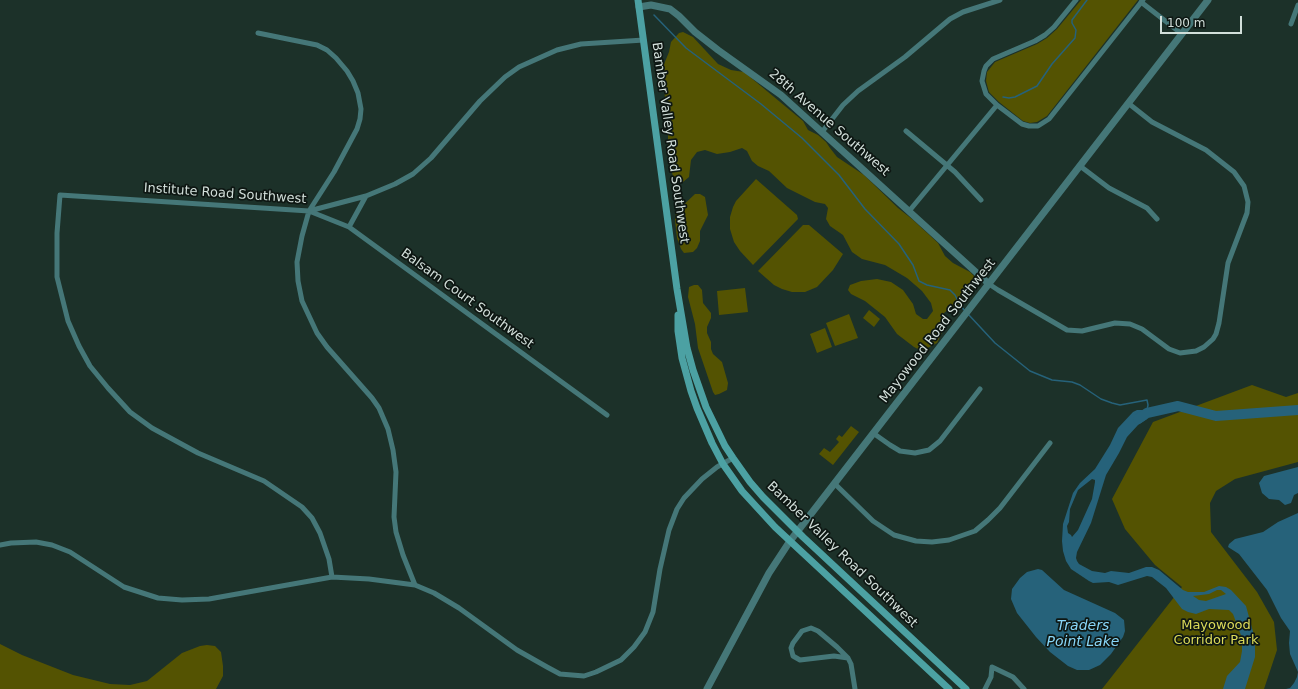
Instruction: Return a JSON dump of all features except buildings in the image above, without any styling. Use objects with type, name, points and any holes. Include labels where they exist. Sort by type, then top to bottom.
[{"type":"main road","name":"Bamber Valley Road Southwest","points":[[638,3],[677,289],[693,370],[706,407],[733,458],[763,497],[797,532],[966,689]]},
{"type":"main road","name":"Bamber Valley Road Southwest","points":[[677,289],[678,331],[682,358],[691,391],[704,426],[723,464],[742,491],[790,541],[949,689]]},
{"type":"street","points":[[822,132],[843,104],[853,95],[905,57],[950,19],[964,12],[1000,0]]},
{"type":"street","points":[[1076,0],[1045,35],[1035,41],[993,59],[986,66],[982,81],[984,90],[990,99],[1025,126],[1038,126],[1046,122],[1053,115],[1142,1],[1182,34]]},
{"type":"street","name":"Mayowood Road Southwest","points":[[706,689],[769,573],[790,541],[1208,0]]},
{"type":"street","name":"28th Avenue Southwest","points":[[638,3],[670,9],[713,46],[781,94],[990,284]]},
{"type":"street","points":[[1291,24],[1298,5]]},
{"type":"street","points":[[258,33],[317,45],[327,50],[347,71],[354,81],[358,93],[361,109],[357,129],[334,172],[309,211],[297,262],[298,281],[302,301],[317,333],[327,347],[372,398],[379,408],[388,429],[396,472],[394,518],[396,532],[415,585]]},
{"type":"street","name":"Institute Road Southwest","points":[[332,577],[329,559],[320,533],[312,518],[302,507],[264,481],[198,453],[152,428],[130,412],[90,366],[68,321],[57,277],[57,233],[60,195],[309,211],[366,196],[395,184],[413,174],[431,158],[485,97],[505,77],[519,67],[557,50],[581,44],[644,40]]},
{"type":"street","points":[[990,284],[1068,330],[1082,331],[1115,323],[1130,324],[1142,329],[1169,350],[1180,353],[1196,351],[1204,347],[1213,339],[1220,324],[1228,263],[1244,225],[1247,213],[1248,202],[1244,186],[1234,172],[1206,150],[1152,122],[1128,103]]},
{"type":"street","points":[[910,210],[997,105]]},
{"type":"street","points":[[906,131],[947,165],[982,200]]},
{"type":"street","points":[[1080,166],[1109,188],[1147,208],[1157,219]]},
{"type":"street","points":[[349,227],[366,196]]},
{"type":"street","name":"Balsam Court Southwest","points":[[309,211],[349,227],[607,415]]},
{"type":"street","points":[[874,433],[900,451],[915,453],[929,450],[940,441],[980,389]]},
{"type":"street","points":[[835,484],[873,521],[894,535],[916,541],[932,542],[949,540],[975,531],[988,520],[1000,508],[1050,443]]},
{"type":"street","points":[[0,545],[36,542],[52,545],[70,552],[124,587],[158,598],[182,600],[209,599],[332,577],[369,579],[415,585],[434,593],[460,608],[517,650],[553,671],[572,676],[584,676],[621,660],[634,647],[645,632],[653,612],[660,569],[669,530],[677,509],[684,498],[702,479],[710,472],[733,458]]},
{"type":"street","points":[[848,658],[834,656],[800,660],[793,656],[791,648],[802,631],[812,628],[818,631],[837,646],[848,658],[851,664],[855,689]]},
{"type":"street","points":[[985,689],[991,677],[992,667],[1013,677],[1024,689]]},
{"type":"green space","points":[[1081,0],[1138,0],[1047,116],[1037,122],[1030,123],[1023,121],[989,92],[986,81],[987,72],[995,62],[1037,44],[1047,38],[1057,29]]},
{"type":"green space","points":[[683,32],[693,37],[718,64],[731,70],[744,72],[803,121],[808,130],[818,135],[826,142],[837,157],[864,175],[898,208],[938,243],[945,256],[953,263],[970,272],[975,277],[976,283],[973,291],[967,298],[960,305],[949,309],[944,313],[944,325],[937,343],[922,351],[914,347],[897,334],[885,317],[865,301],[851,294],[848,290],[850,285],[861,281],[877,279],[891,282],[903,290],[913,304],[916,314],[923,319],[927,319],[933,311],[931,303],[922,291],[907,278],[885,265],[862,259],[852,252],[843,235],[830,226],[826,219],[828,208],[825,204],[815,202],[787,188],[769,171],[758,166],[752,161],[747,151],[742,148],[717,154],[705,150],[697,152],[691,160],[689,177],[683,182],[673,176],[668,159],[668,127],[662,69],[669,52],[671,42],[679,33]]},
{"type":"green space","points":[[756,179],[797,215],[798,219],[753,265],[734,242],[730,229],[730,217],[736,201]]},
{"type":"green space","points":[[695,194],[700,194],[705,197],[708,215],[700,231],[700,241],[697,248],[693,252],[684,253],[677,238],[675,220],[676,212]]},
{"type":"green space","points":[[803,225],[809,225],[843,254],[833,270],[817,287],[805,292],[792,292],[774,285],[758,271]]},
{"type":"green space","points":[[698,285],[702,290],[703,303],[711,313],[707,333],[711,342],[713,354],[722,362],[728,383],[727,390],[715,395],[698,348],[695,324],[688,297],[689,287]]},
{"type":"green space","points":[[745,288],[748,312],[719,315],[717,291]]},
{"type":"green space","points":[[869,310],[880,319],[874,327],[863,318]]},
{"type":"green space","points":[[849,314],[858,338],[835,346],[826,323]]},
{"type":"green space","points":[[825,328],[832,347],[817,353],[810,334]]},
{"type":"green space","name":"Mayowood Corridor Park","points":[[1252,385],[1286,397],[1298,393],[1298,462],[1235,479],[1216,491],[1210,503],[1211,532],[1257,592],[1274,622],[1277,650],[1264,689],[1102,689],[1182,587],[1155,565],[1125,529],[1112,499],[1153,422]]},
{"type":"green space","points":[[851,426],[859,432],[833,465],[819,454],[824,448],[830,452],[839,442],[836,439],[839,435],[842,437]]},
{"type":"green space","points":[[0,644],[22,655],[73,675],[110,684],[130,685],[147,681],[182,653],[200,646],[215,646],[221,652],[223,676],[216,689],[0,689]]},
{"type":"water","points":[[1137,410],[1149,410],[1147,419],[1138,425],[1127,437],[1106,475],[1091,523],[1077,552],[1077,561],[1079,564],[1092,571],[1105,573],[1111,571],[1129,573],[1146,567],[1152,567],[1159,570],[1183,590],[1188,592],[1204,592],[1219,586],[1226,587],[1231,590],[1246,606],[1255,639],[1255,657],[1245,689],[1223,689],[1227,676],[1240,662],[1242,651],[1242,638],[1233,614],[1229,610],[1209,609],[1196,614],[1188,612],[1182,609],[1166,588],[1152,577],[1147,576],[1118,585],[1109,582],[1093,583],[1071,569],[1066,561],[1062,541],[1063,524],[1073,493],[1080,483],[1095,469],[1110,445],[1118,428],[1133,412]],"holes":[[[1092,479],[1095,480],[1092,499],[1078,530],[1072,537],[1068,533],[1067,526],[1069,522],[1070,509],[1078,490]],[[1217,590],[1221,590],[1226,594],[1206,601],[1199,600],[1193,596],[1209,594]]]},
{"type":"water","points":[[1298,467],[1298,493],[1294,495],[1291,503],[1285,505],[1279,500],[1269,499],[1262,493],[1259,483],[1264,476]]},
{"type":"water","points":[[1298,513],[1298,672],[1290,654],[1290,631],[1281,618],[1267,590],[1239,554],[1228,547],[1229,544],[1235,539],[1263,532],[1278,522]]},
{"type":"water","name":"Traders Point Lake","points":[[1038,569],[1042,570],[1064,590],[1115,613],[1124,620],[1125,631],[1123,637],[1111,654],[1100,665],[1089,670],[1077,670],[1068,666],[1050,652],[1017,613],[1011,599],[1012,589],[1020,578],[1027,572]]},
{"type":"water","points":[[1298,672],[1298,689],[1286,689],[1290,688],[1294,683]]},
{"type":"waterway","points":[[1003,97],[1015,97],[1037,86],[1052,64],[1075,38],[1076,30],[1072,20],[1087,0]]},
{"type":"waterway","points":[[654,15],[686,48],[761,104],[802,138],[839,175],[865,209],[899,244],[913,265],[919,281],[927,285],[950,290],[965,311]]},
{"type":"waterway","points":[[968,314],[995,343],[1030,371],[1052,380],[1072,382],[1080,385],[1101,399],[1120,405],[1147,400],[1147,410]]},
{"type":"waterway","points":[[1138,419],[1147,413],[1178,406],[1216,416],[1298,410]]}]
